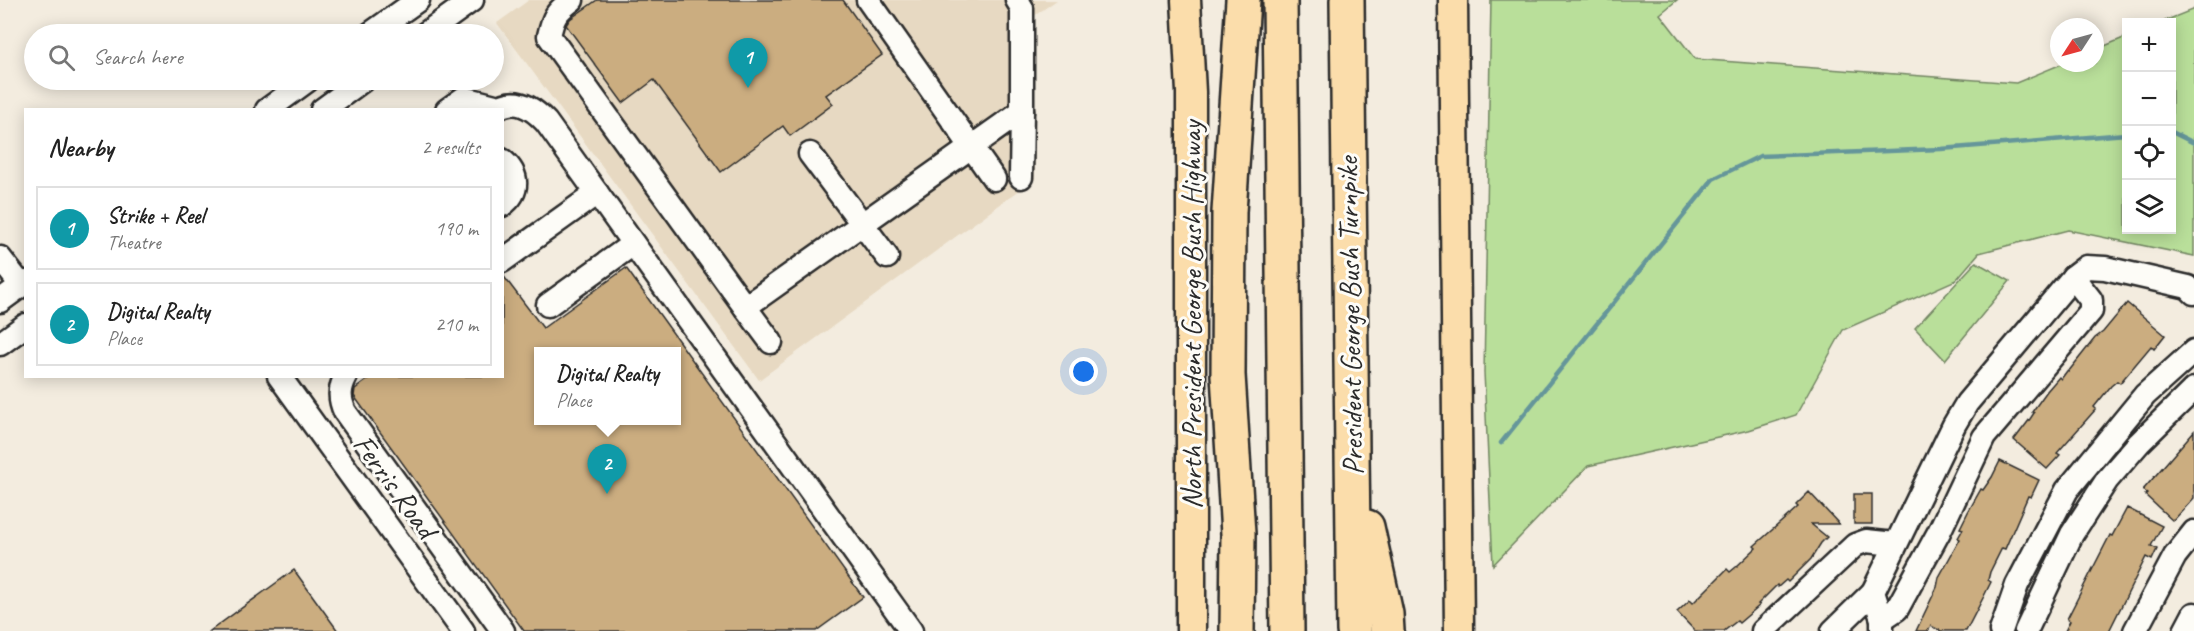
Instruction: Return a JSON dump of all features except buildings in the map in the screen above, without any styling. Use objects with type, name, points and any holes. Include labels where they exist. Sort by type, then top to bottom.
[{"type":"highway","points":[[1237,631],[1238,534],[1228,375],[1229,224],[1243,0]]},
{"type":"highway","points":[[1280,0],[1287,631]]},
{"type":"highway","name":"President George Bush Turnpike","points":[[1347,0],[1354,631]]},
{"type":"highway","points":[[1352,455],[1386,614],[1387,631]]},
{"type":"main road","name":"North President George Bush Highway","points":[[1186,0],[1191,92],[1191,631]]},
{"type":"main road","points":[[1453,0],[1459,631]]},
{"type":"street","points":[[384,24],[418,0]]},
{"type":"street","points":[[439,24],[472,0]]},
{"type":"street","points":[[572,0],[552,18],[549,36],[771,342]]},
{"type":"street","points":[[868,0],[994,179]]},
{"type":"street","points":[[1021,177],[1024,3]]},
{"type":"street","points":[[270,108],[294,90]]},
{"type":"street","points":[[328,108],[346,102],[355,90]]},
{"type":"street","points":[[450,108],[464,98],[497,108],[512,103],[522,103],[536,112],[597,193],[911,631]]},
{"type":"street","points":[[745,307],[1022,111]]},
{"type":"street","points":[[810,154],[887,257]]},
{"type":"street","points":[[504,162],[513,172],[517,182],[514,192],[504,204]]},
{"type":"street","points":[[504,260],[597,193]]},
{"type":"street","points":[[548,305],[633,244]]},
{"type":"street","points":[[0,258],[23,284],[0,301]]},
{"type":"street","points":[[1833,631],[1873,592],[1954,425],[1967,403],[2073,277],[2086,267],[2105,268],[2188,287],[2194,293]]},
{"type":"street","points":[[1882,625],[1897,609],[1939,532],[1984,437],[2091,310],[2091,300],[2073,277]]},
{"type":"street","points":[[0,344],[24,326]]},
{"type":"street","points":[[2001,631],[2017,585],[2067,490],[2145,395],[2194,351]]},
{"type":"street","name":"Ferris Road","points":[[280,378],[464,631]]},
{"type":"street","points":[[345,378],[340,391],[340,402],[345,412],[503,631]]},
{"type":"street","points":[[2026,631],[2072,534],[2107,480],[2139,443],[2194,389]]},
{"type":"street","points":[[1954,425],[1984,437]]},
{"type":"street","points":[[2135,631],[2175,556],[2194,532]]},
{"type":"street","points":[[1763,631],[1855,545],[1866,541],[1895,544]]},
{"type":"street","points":[[1873,592],[1882,625]]},
{"type":"street","points":[[2186,631],[2194,615]]},
{"type":"shaded area","points":[[529,0],[1057,0],[1034,16],[1035,179],[759,380],[504,33],[504,24],[497,23]]},
{"type":"green space","points":[[1491,0],[1677,0],[1660,14],[1695,59],[2016,83],[2050,69],[2050,72],[2104,72],[2104,46],[2122,39],[2122,234],[2176,234],[2176,18],[2172,18],[2194,9],[2194,256],[2068,230],[1979,253],[1956,280],[1843,330],[1796,415],[1749,430],[1588,466],[1493,565],[1484,372]]},
{"type":"green space","points":[[1976,262],[2010,281],[1945,360],[1915,328]]},
{"type":"waterway","points":[[1501,443],[1713,179],[1760,156],[1941,149],[2122,134]]},
{"type":"waterway","points":[[2176,134],[2194,143]]},
{"type":"place","name":"Strike + Reel","points":[[748,88]]},
{"type":"place","name":"Digital Realty","points":[[607,494]]}]
